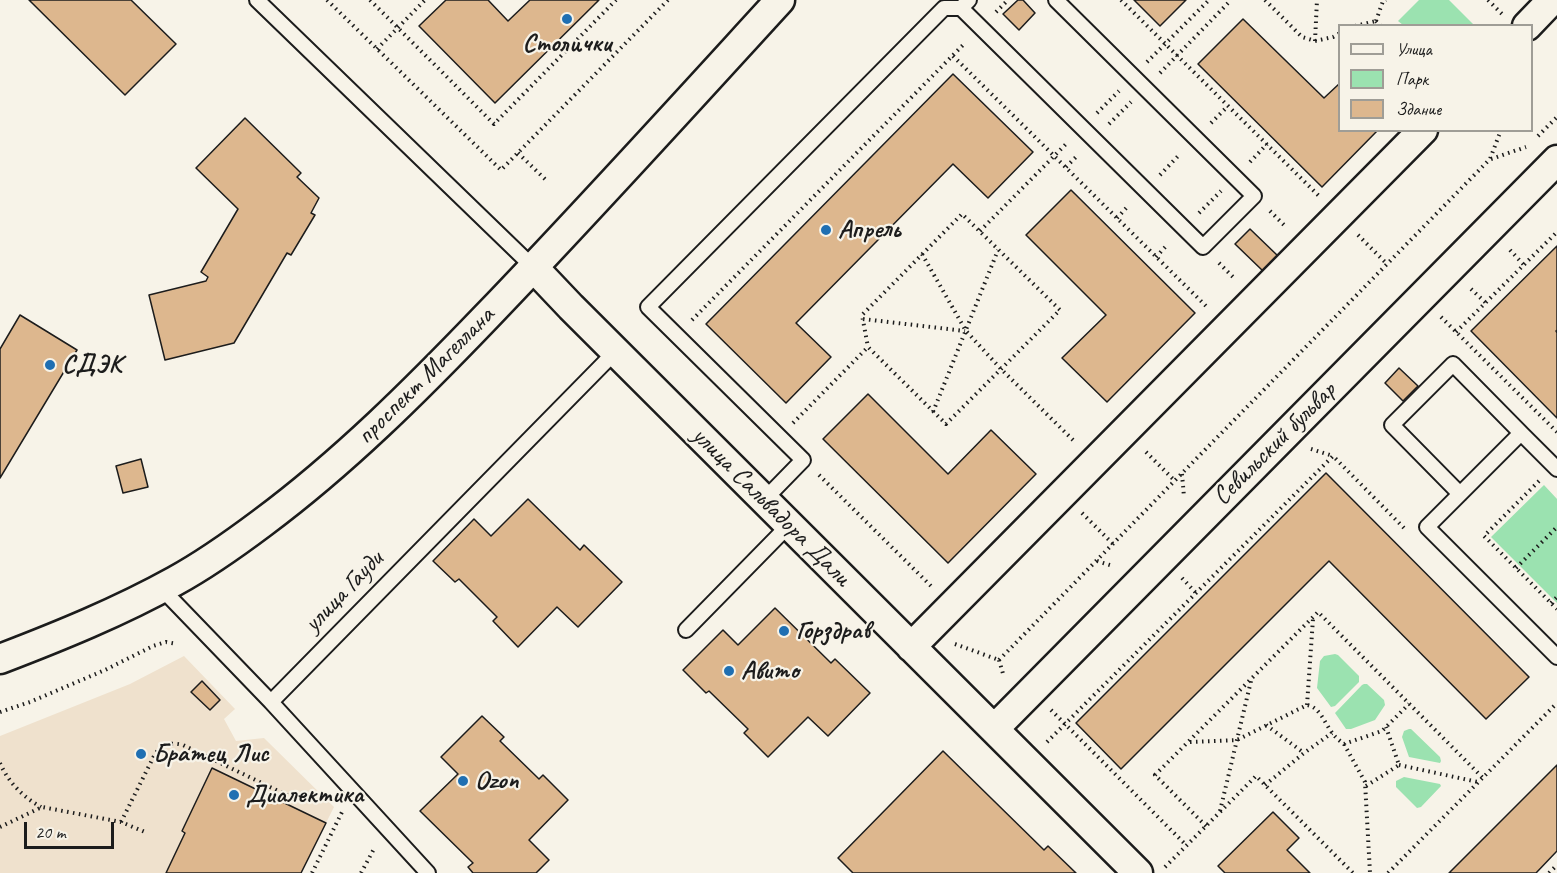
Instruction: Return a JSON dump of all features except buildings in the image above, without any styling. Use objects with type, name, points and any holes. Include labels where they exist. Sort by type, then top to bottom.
[{"type":"street","name":"проспект Магеллана","points":[[0,659],[108,616],[177,580],[237,542],[293,500],[344,457],[427,379],[534,268],[780,0]]},
{"type":"street","points":[[1529,24],[1552,0]]},
{"type":"street","points":[[918,640],[1421,132]]},
{"type":"street","name":"Севильский бульвар","points":[[994,729],[1557,160]]},
{"type":"street","name":"улица Сальвадора Дали","points":[[534,268],[789,525],[918,640],[994,729],[1150,872]]},
{"type":"lane","points":[[257,0],[534,268]]},
{"type":"lane","points":[[764,500],[803,460],[648,307],[944,8],[965,4],[981,27],[1203,248],[1254,196],[1056,0]]},
{"type":"lane","name":"улица Гауди","points":[[271,702],[615,352]]},
{"type":"lane","points":[[1460,494],[1392,425],[1453,364],[1557,469]]},
{"type":"lane","points":[[1521,433],[1427,527],[1557,657]]},
{"type":"lane","points":[[686,630],[789,525]]},
{"type":"lane","points":[[161,588],[271,702],[428,873]]},
{"type":"path","points":[[327,0],[501,170],[668,0]]},
{"type":"path","points":[[370,0],[494,124],[616,0]]},
{"type":"path","points":[[377,49],[425,0]]},
{"type":"path","points":[[677,335],[1008,0]]},
{"type":"path","points":[[1121,0],[1387,264]]},
{"type":"path","points":[[1264,0],[1302,37],[1315,41],[1338,34]]},
{"type":"path","points":[[1315,41],[1317,0]]},
{"type":"path","points":[[1376,21],[1383,2],[1386,0]]},
{"type":"path","points":[[1363,24],[1376,21]]},
{"type":"path","points":[[1376,21],[1379,24]]},
{"type":"path","points":[[953,56],[1228,327]]},
{"type":"path","points":[[1117,218],[1228,106]]},
{"type":"path","points":[[1490,159],[1525,149],[1557,117]]},
{"type":"path","points":[[918,640],[999,660],[1490,159],[1500,132]]},
{"type":"path","points":[[1156,256],[1267,144]]},
{"type":"path","points":[[518,153],[548,182]]},
{"type":"path","points":[[1254,196],[1307,248]]},
{"type":"path","points":[[962,214],[998,250],[1060,310],[946,424],[868,347],[862,315],[962,214]]},
{"type":"path","points":[[1456,332],[1557,232]]},
{"type":"path","points":[[1203,248],[1256,299]]},
{"type":"path","points":[[933,412],[998,250]]},
{"type":"path","points":[[922,254],[966,331],[1001,369],[1095,461]]},
{"type":"path","points":[[1421,297],[1557,432]]},
{"type":"path","points":[[863,319],[966,331]]},
{"type":"path","points":[[779,436],[868,347]]},
{"type":"path","points":[[1125,431],[1175,481]]},
{"type":"path","points":[[1040,749],[1333,456],[1407,531]]},
{"type":"path","points":[[803,460],[952,607]]},
{"type":"path","points":[[1542,478],[1484,536],[1557,609]]},
{"type":"path","points":[[1063,494],[1113,544]]},
{"type":"path","points":[[1516,568],[1557,527]]},
{"type":"path","points":[[1551,603],[1557,597]]},
{"type":"path","points":[[1206,826],[1155,775],[1318,612],[1483,778]]},
{"type":"path","points":[[1307,705],[1313,617]]},
{"type":"path","points":[[0,712],[30,702],[105,670],[153,646],[166,642],[177,644]]},
{"type":"path","points":[[1220,811],[1252,678]]},
{"type":"path","points":[[1031,691],[1186,845]]},
{"type":"path","points":[[1388,873],[1557,703]]},
{"type":"path","points":[[1344,744],[1382,731],[1409,704]]},
{"type":"path","points":[[1189,742],[1237,740],[1311,705],[1332,733],[1344,744],[1365,782],[1370,873]]},
{"type":"path","points":[[1266,725],[1304,753]]},
{"type":"path","points":[[1386,727],[1399,765]]},
{"type":"path","points":[[1265,785],[1332,733]]},
{"type":"path","points":[[121,822],[155,754],[170,743],[183,745],[297,800]]},
{"type":"path","points":[[0,763],[21,793],[42,807],[121,822],[145,832]]},
{"type":"path","points":[[1365,786],[1399,765],[1478,782]]},
{"type":"path","points":[[1150,872],[1186,845],[1256,776],[1353,873]]},
{"type":"path","points":[[312,873],[352,790]]},
{"type":"path","points":[[0,827],[42,807]]},
{"type":"path","points":[[1549,873],[1557,865]]},
{"type":"shaded area","name":"Братец Лис","points":[[184,656],[235,709],[224,719],[236,741],[264,738],[334,807],[301,873],[0,873],[0,736],[130,684]]},
{"type":"green space","points":[[1419,0],[1449,0],[1473,24],[1402,24],[1398,21]]},
{"type":"green space","points":[[1544,485],[1557,499],[1557,603],[1491,537]]},
{"type":"green space","points":[[1335,654],[1359,676],[1359,682],[1335,706],[1331,707],[1317,688],[1320,661],[1324,656]]},
{"type":"green space","points":[[1364,684],[1367,684],[1384,700],[1385,705],[1375,720],[1346,729],[1335,713]]},
{"type":"green space","points":[[1409,729],[1440,757],[1440,763],[1409,757],[1402,737],[1404,731]]},
{"type":"green space","points":[[1404,777],[1441,786],[1421,807],[1417,808],[1396,787],[1396,781]]},
{"type":"place","name":"Столички","points":[[567,19]]},
{"type":"place","name":"Апрель","points":[[826,230]]},
{"type":"place","name":"СДЭК","points":[[50,365]]},
{"type":"place","name":"Горздрав","points":[[784,631]]},
{"type":"place","name":"Авито","points":[[729,671]]},
{"type":"place","name":"Братец Лис","points":[[141,754]]},
{"type":"place","name":"Ozon","points":[[463,781]]},
{"type":"place","name":"Диалектика","points":[[234,795]]}]
